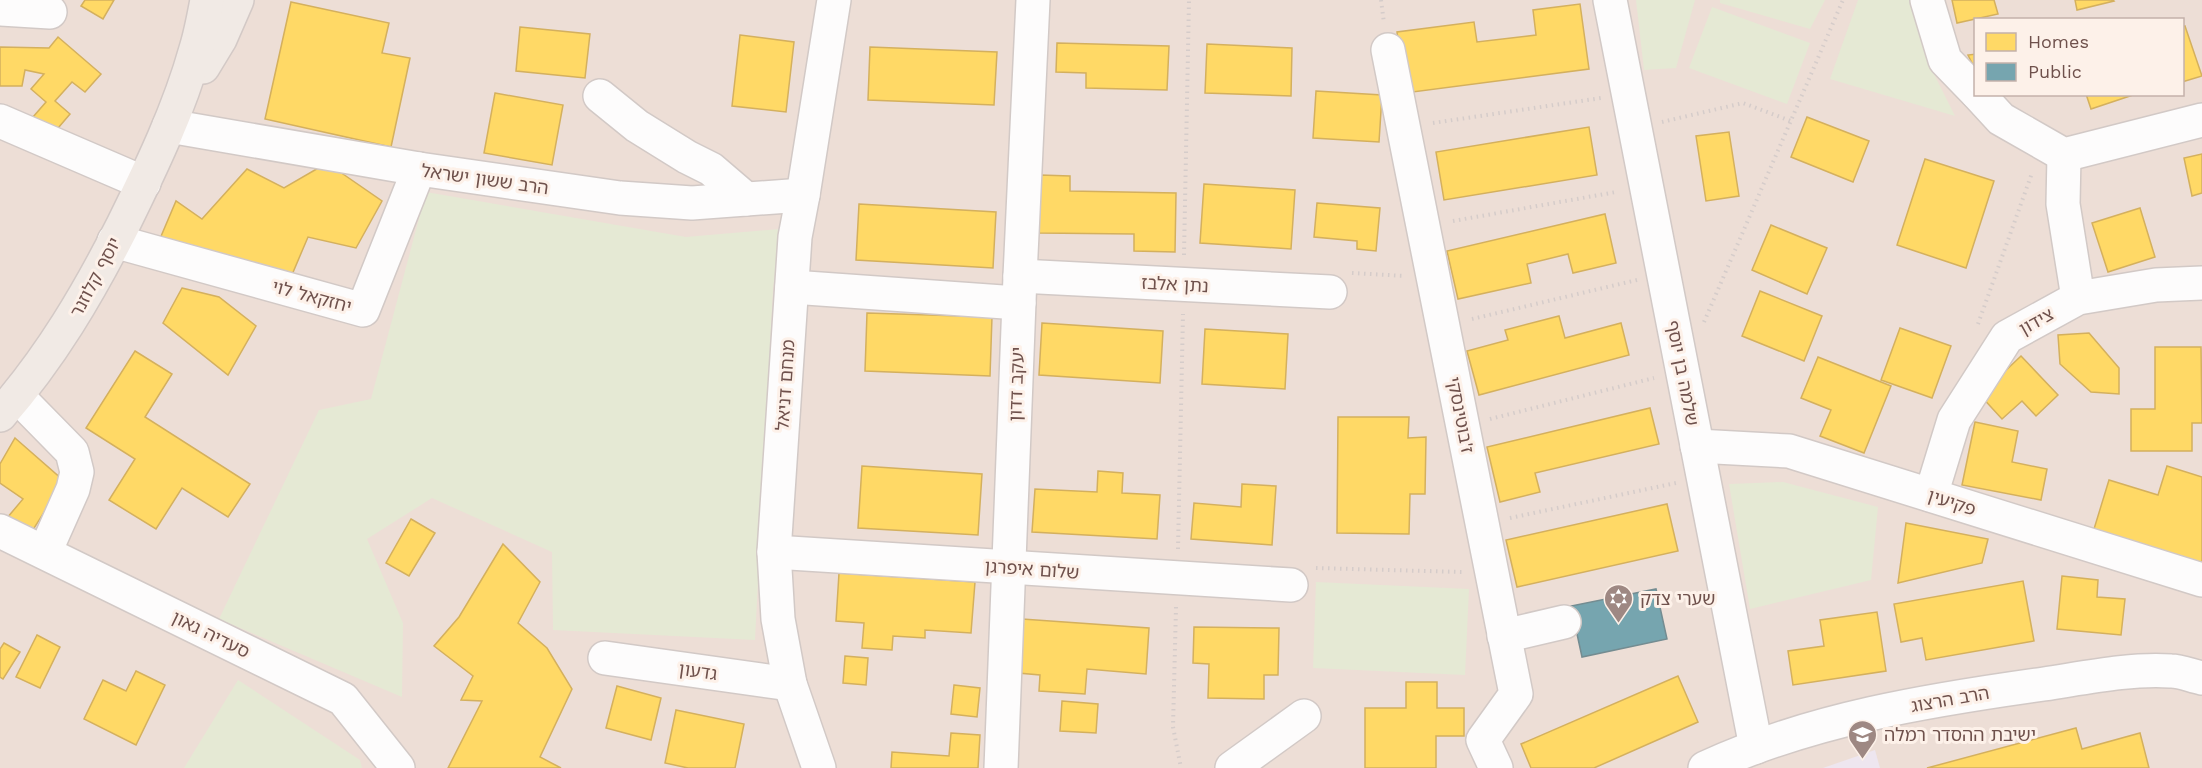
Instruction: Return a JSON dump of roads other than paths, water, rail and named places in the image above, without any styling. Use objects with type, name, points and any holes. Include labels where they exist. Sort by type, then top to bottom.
[{"type":"main road","name":"יוסף קלוזנר","points":[[8,406],[43,362],[71,321],[144,183],[169,126],[196,50],[207,0]]},
{"type":"main road","name":"יוסף קלוזנר","points":[[169,126],[219,39],[237,0]]},
{"type":"street","points":[[834,0],[845,0]]},
{"type":"street","name":"מנחם דניאל","points":[[819,768],[790,684],[778,619],[774,552],[795,237],[834,0]]},
{"type":"street","name":"יעקב דדון","points":[[1001,768],[1019,289],[1034,0]]},
{"type":"street","name":"שלמה בן יוסף","points":[[1610,0],[1756,747]]},
{"type":"street","points":[[1927,0],[1945,60],[1974,90]]},
{"type":"street","points":[[0,9],[50,12]]},
{"type":"street","name":"ז'בוטינסקי","points":[[1388,50],[1516,694],[1483,740],[1496,768]]},
{"type":"street","points":[[600,96],[638,126],[687,158],[711,170],[746,199]]},
{"type":"street","points":[[1980,96],[2001,119],[2054,149],[2202,120]]},
{"type":"street","points":[[0,121],[144,183]]},
{"type":"street","name":"הרב ששון ישראל","points":[[169,126],[418,169],[620,198],[692,203],[803,195]]},
{"type":"street","points":[[2054,149],[2078,298]]},
{"type":"street","name":"יחזקאל לוי","points":[[114,242],[363,310],[418,169]]},
{"type":"street","name":"צידון","points":[[1931,495],[1954,420],[2007,337],[2078,298],[2156,285],[2202,283]]},
{"type":"street","name":"נתן אלבז","points":[[792,287],[1019,289],[1183,285],[1330,292]]},
{"type":"street","points":[[8,406],[72,452],[77,472],[73,489],[45,552]]},
{"type":"street","name":"פקיעין","points":[[1700,462],[1789,451],[2202,580]]},
{"type":"street","name":"סעדיה גאון","points":[[0,531],[343,699],[398,768]]},
{"type":"street","name":"שלום איפרגן","points":[[774,552],[1291,585]]},
{"type":"street","points":[[1504,636],[1564,622]]},
{"type":"street","name":"גדעון","points":[[605,658],[790,684]]},
{"type":"street","name":"הרב הרצוג","points":[[1705,768],[1777,739],[1853,718],[1964,695],[2139,672],[2173,670],[2202,678]]},
{"type":"street","points":[[1232,768],[1304,716]]},
{"type":"place","name":"שערי צדק","points":[[1619,624]]},
{"type":"place","name":"ישיבת ההסדר רמלה","points":[[1863,760]]}]
